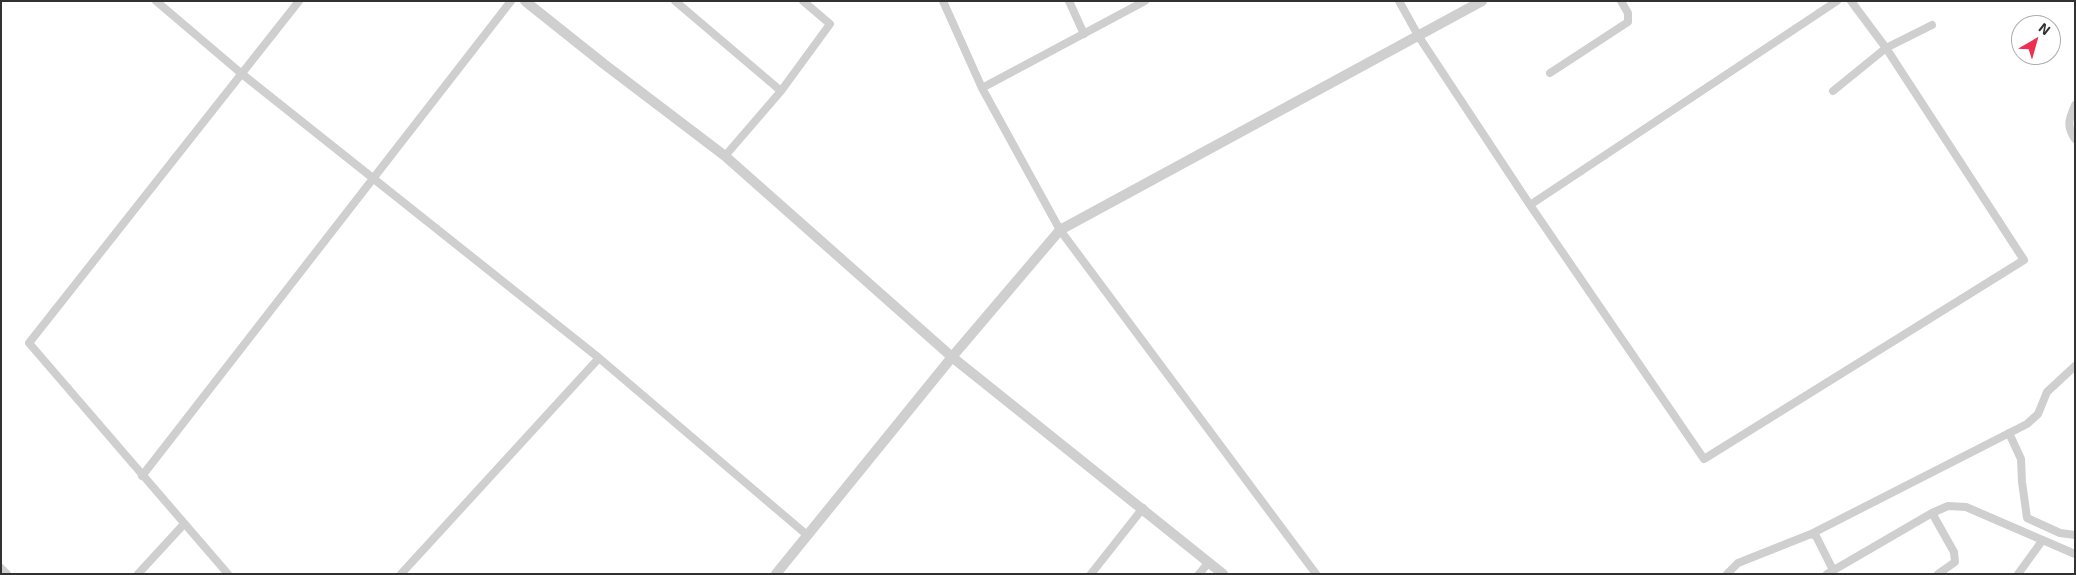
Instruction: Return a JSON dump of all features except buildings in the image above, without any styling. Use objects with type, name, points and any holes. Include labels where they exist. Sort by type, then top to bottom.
[{"type":"street","points":[[156,1],[242,74],[599,358],[807,535]]},
{"type":"street","points":[[228,574],[29,343],[299,1]]},
{"type":"street","points":[[142,476],[511,1]]},
{"type":"street","points":[[525,1],[725,156],[952,357],[1144,508],[1223,574]]},
{"type":"street","points":[[675,1],[782,91]]},
{"type":"street","points":[[725,156],[782,91],[830,24],[803,1]]},
{"type":"street","points":[[943,1],[982,88],[1060,230],[1316,574]]},
{"type":"street","points":[[1069,1],[1084,34]]},
{"type":"street","points":[[982,88],[1145,1]]},
{"type":"street","points":[[1399,1],[1419,37],[1530,205],[1704,459],[2024,260],[1886,48],[1852,1]]},
{"type":"street","points":[[776,574],[952,357],[1060,230],[1419,37],[1482,1]]},
{"type":"street","points":[[1550,73],[1628,22],[1628,12],[1621,1]]},
{"type":"street","points":[[1530,205],[1837,1]]},
{"type":"street","points":[[1833,92],[1886,48],[1932,25]]},
{"type":"street","points":[[2075,105],[2068,122],[2068,128],[2075,139]]},
{"type":"street","points":[[401,574],[599,358]]},
{"type":"street","points":[[1727,574],[1738,563],[1812,534],[2027,424],[2038,414],[2047,392],[2075,366]]},
{"type":"street","points":[[2009,434],[2021,459],[2022,482],[2028,518],[2060,534],[2075,535]]},
{"type":"street","points":[[1812,534],[1816,536],[1830,572],[1932,513],[1948,506],[1966,507],[2075,554]]},
{"type":"street","points":[[1091,574],[1144,508]]},
{"type":"street","points":[[1932,513],[1954,552],[1955,558],[1950,567],[1938,574]]},
{"type":"street","points":[[138,574],[184,524]]},
{"type":"street","points":[[2018,574],[2042,541]]},
{"type":"street","points":[[1199,574],[1208,562]]},
{"type":"street","points":[[1,568],[7,574]]}]
